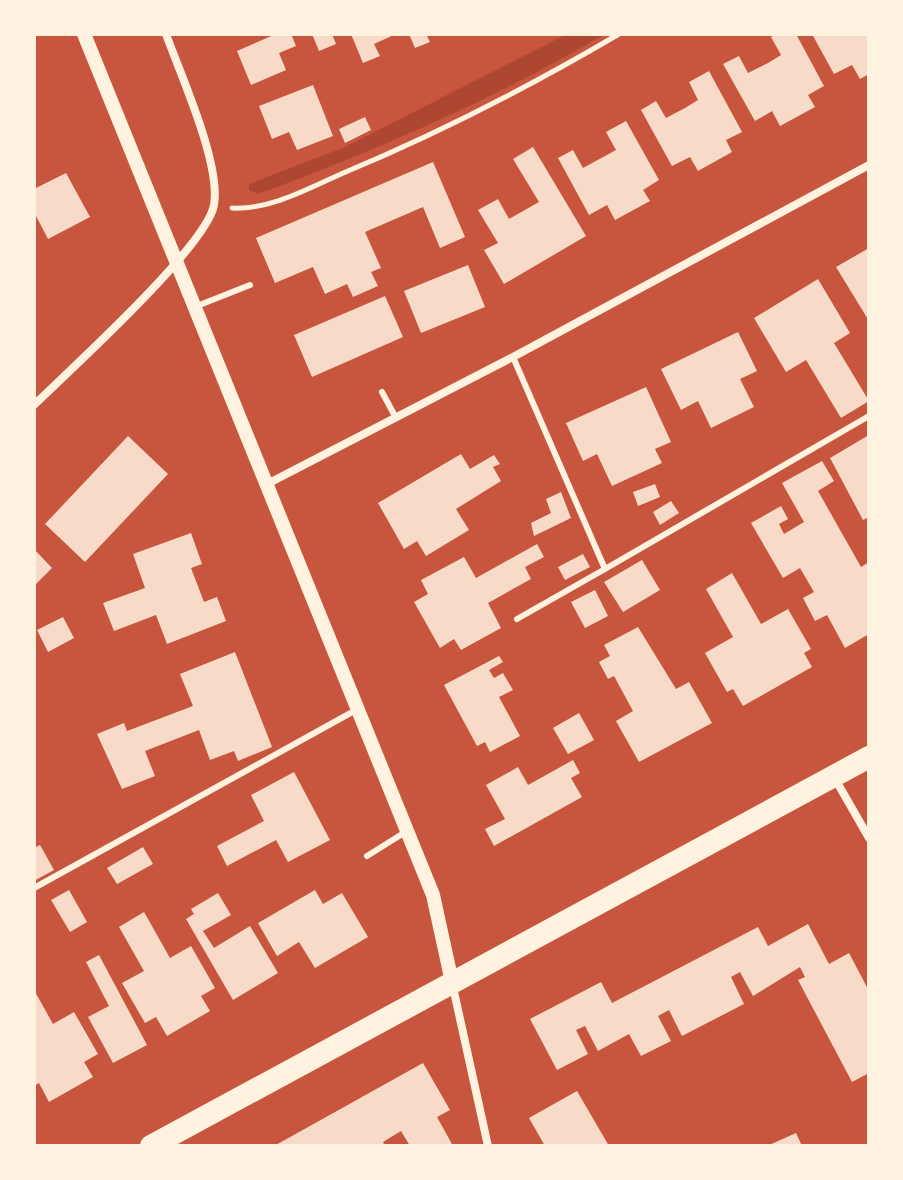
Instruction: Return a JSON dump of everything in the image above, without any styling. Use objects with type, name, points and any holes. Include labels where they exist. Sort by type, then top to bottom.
[{"type":"highway","points":[[151,1146],[869,757]]},
{"type":"street","points":[[84,34],[269,483],[356,710],[433,895],[450,959],[452,982],[488,1146]]},
{"type":"street","points":[[34,405],[178,261],[214,207],[212,167],[166,34]]},
{"type":"street","points":[[269,483],[513,357],[869,165]]},
{"type":"street","points":[[834,776],[869,838]]},
{"type":"lane","points":[[197,306],[250,285]]},
{"type":"lane","points":[[513,357],[605,569]]},
{"type":"lane","points":[[382,392],[396,418]]},
{"type":"lane","points":[[517,619],[869,416]]},
{"type":"lane","points":[[34,888],[356,710]]},
{"type":"lane","points":[[367,856],[407,831]]},
{"type":"path","points":[[214,207],[244,209],[278,201],[400,150],[544,78],[619,34]]},
{"type":"shaded area","points":[[567,34],[605,34],[478,102],[391,141],[258,194],[249,190],[249,184],[345,147]]},
{"type":"building","points":[[276,34],[291,34],[296,46],[279,53],[286,70],[251,85],[237,51]]},
{"type":"building","points":[[312,34],[332,34],[336,44],[319,51]]},
{"type":"building","points":[[351,34],[396,34],[374,44],[380,56],[363,63]]},
{"type":"building","points":[[409,34],[426,34],[430,42],[415,48]]},
{"type":"building","points":[[796,34],[824,86],[808,95],[815,107],[780,126],[772,111],[755,121],[723,64],[739,56],[748,73],[768,63],[781,55],[771,37]]},
{"type":"building","points":[[812,34],[869,34],[869,74],[860,79],[852,65],[834,74]]},
{"type":"building","points":[[709,71],[742,132],[726,140],[732,152],[698,171],[690,157],[672,166],[641,110],[656,101],[666,118],[685,108],[698,100],[689,82]]},
{"type":"building","points":[[313,85],[333,136],[297,150],[289,132],[272,139],[259,106]]},
{"type":"building","points":[[365,117],[371,130],[345,143],[339,129]]},
{"type":"building","points":[[626,121],[659,180],[643,190],[650,201],[615,220],[607,205],[589,215],[558,158],[573,150],[583,168],[616,150],[606,132]]},
{"type":"building","points":[[533,147],[586,236],[504,284],[484,250],[498,243],[478,210],[498,199],[509,219],[539,202],[513,159]]},
{"type":"building","points":[[433,162],[465,237],[440,248],[423,207],[365,232],[381,268],[371,272],[378,286],[353,297],[347,284],[325,294],[313,267],[275,283],[256,238]]},
{"type":"building","points":[[66,173],[90,217],[48,239],[34,212],[34,189]]},
{"type":"building","points":[[869,248],[869,321],[836,267]]},
{"type":"building","points":[[468,265],[485,307],[421,333],[404,291]]},
{"type":"building","points":[[818,279],[850,333],[834,343],[869,401],[841,418],[806,360],[786,372],[754,318]]},
{"type":"building","points":[[385,296],[403,337],[312,377],[294,335]]},
{"type":"building","points":[[738,332],[757,371],[740,379],[754,407],[711,428],[698,401],[681,410],[661,369]]},
{"type":"building","points":[[646,387],[671,442],[655,449],[662,463],[612,486],[597,454],[583,461],[566,423]]},
{"type":"building","points":[[869,435],[869,517],[863,520],[830,458]]},
{"type":"building","points":[[128,436],[168,474],[85,562],[45,524]]},
{"type":"building","points":[[461,454],[470,469],[494,455],[500,464],[493,467],[501,481],[456,509],[469,530],[426,556],[417,541],[404,549],[378,503]]},
{"type":"building","points":[[822,461],[834,481],[818,491],[861,567],[869,562],[869,634],[845,648],[827,615],[815,621],[803,598],[814,592],[800,568],[783,578],[751,523],[781,506],[788,519],[779,524],[784,534],[804,522],[782,483]]},
{"type":"building","points":[[655,484],[660,497],[638,506],[633,492]]},
{"type":"building","points":[[561,492],[571,518],[534,536],[531,523],[551,513],[546,499]]},
{"type":"building","points":[[671,501],[679,513],[660,525],[653,512]]},
{"type":"building","points":[[191,533],[202,564],[191,568],[204,602],[217,597],[226,621],[167,644],[156,615],[114,631],[103,603],[145,588],[133,554]]},
{"type":"building","points":[[537,544],[544,557],[525,567],[531,579],[488,603],[501,628],[461,650],[454,639],[440,648],[414,602],[428,594],[421,580],[464,557],[476,578]]},
{"type":"building","points":[[34,549],[52,568],[34,586]]},
{"type":"building","points":[[583,554],[590,567],[565,580],[558,567]]},
{"type":"building","points":[[642,560],[660,590],[623,612],[604,582]]},
{"type":"building","points":[[732,573],[761,624],[788,609],[811,649],[804,653],[812,667],[743,706],[733,689],[727,692],[705,653],[733,637],[706,589]]},
{"type":"building","points":[[595,590],[608,616],[585,628],[571,602]]},
{"type":"building","points":[[63,617],[74,638],[48,652],[37,630]]},
{"type":"building","points":[[638,627],[676,689],[689,682],[712,723],[639,762],[616,721],[633,711],[614,676],[608,679],[599,662],[610,656],[604,645]]},
{"type":"building","points":[[235,652],[272,747],[238,761],[234,751],[210,760],[199,730],[145,751],[155,776],[122,789],[97,734],[124,723],[127,731],[193,706],[180,674]]},
{"type":"building","points":[[499,656],[503,662],[489,670],[494,678],[503,673],[513,690],[499,697],[520,736],[490,752],[485,742],[477,746],[444,685]]},
{"type":"building","points":[[579,713],[594,740],[568,754],[553,728]]},
{"type":"building","points":[[573,760],[580,773],[571,778],[582,797],[494,846],[485,829],[505,819],[486,785],[518,767],[528,785]]},
{"type":"building","points":[[294,772],[330,840],[288,862],[276,840],[227,866],[217,846],[264,821],[251,795]]},
{"type":"building","points":[[40,845],[54,870],[34,881],[34,848]]},
{"type":"building","points":[[143,847],[153,864],[117,884],[107,868]]},
{"type":"building","points":[[69,890],[87,922],[70,932],[51,900]]},
{"type":"building","points":[[315,890],[323,904],[342,893],[368,937],[315,968],[299,942],[277,956],[258,923]]},
{"type":"building","points":[[218,893],[231,915],[203,931],[214,948],[250,926],[278,973],[233,1000],[186,919],[194,914],[191,909]]},
{"type":"building","points":[[144,912],[170,958],[191,946],[215,988],[201,996],[210,1011],[167,1036],[156,1017],[145,1023],[122,983],[144,971],[119,927]]},
{"type":"building","points":[[808,924],[829,964],[849,953],[869,991],[869,1073],[852,1082],[798,980],[805,977],[800,967],[753,996],[740,972],[731,977],[744,1004],[682,1036],[669,1010],[658,1016],[671,1041],[641,1056],[629,1034],[598,1051],[585,1026],[576,1030],[588,1054],[557,1070],[530,1019],[601,982],[612,1003],[758,927],[768,946]]},
{"type":"building","points":[[99,955],[147,1045],[113,1063],[88,1017],[109,1006],[86,962]]},
{"type":"building","points":[[34,990],[53,1024],[74,1012],[98,1054],[84,1062],[93,1077],[49,1102],[39,1083],[34,1086]]},
{"type":"building","points":[[423,1063],[450,1110],[437,1117],[453,1146],[410,1146],[401,1131],[383,1142],[385,1146],[274,1146]]},
{"type":"building","points":[[577,1091],[609,1146],[545,1146],[529,1118]]},
{"type":"building","points":[[796,1133],[802,1146],[767,1146]]}]
